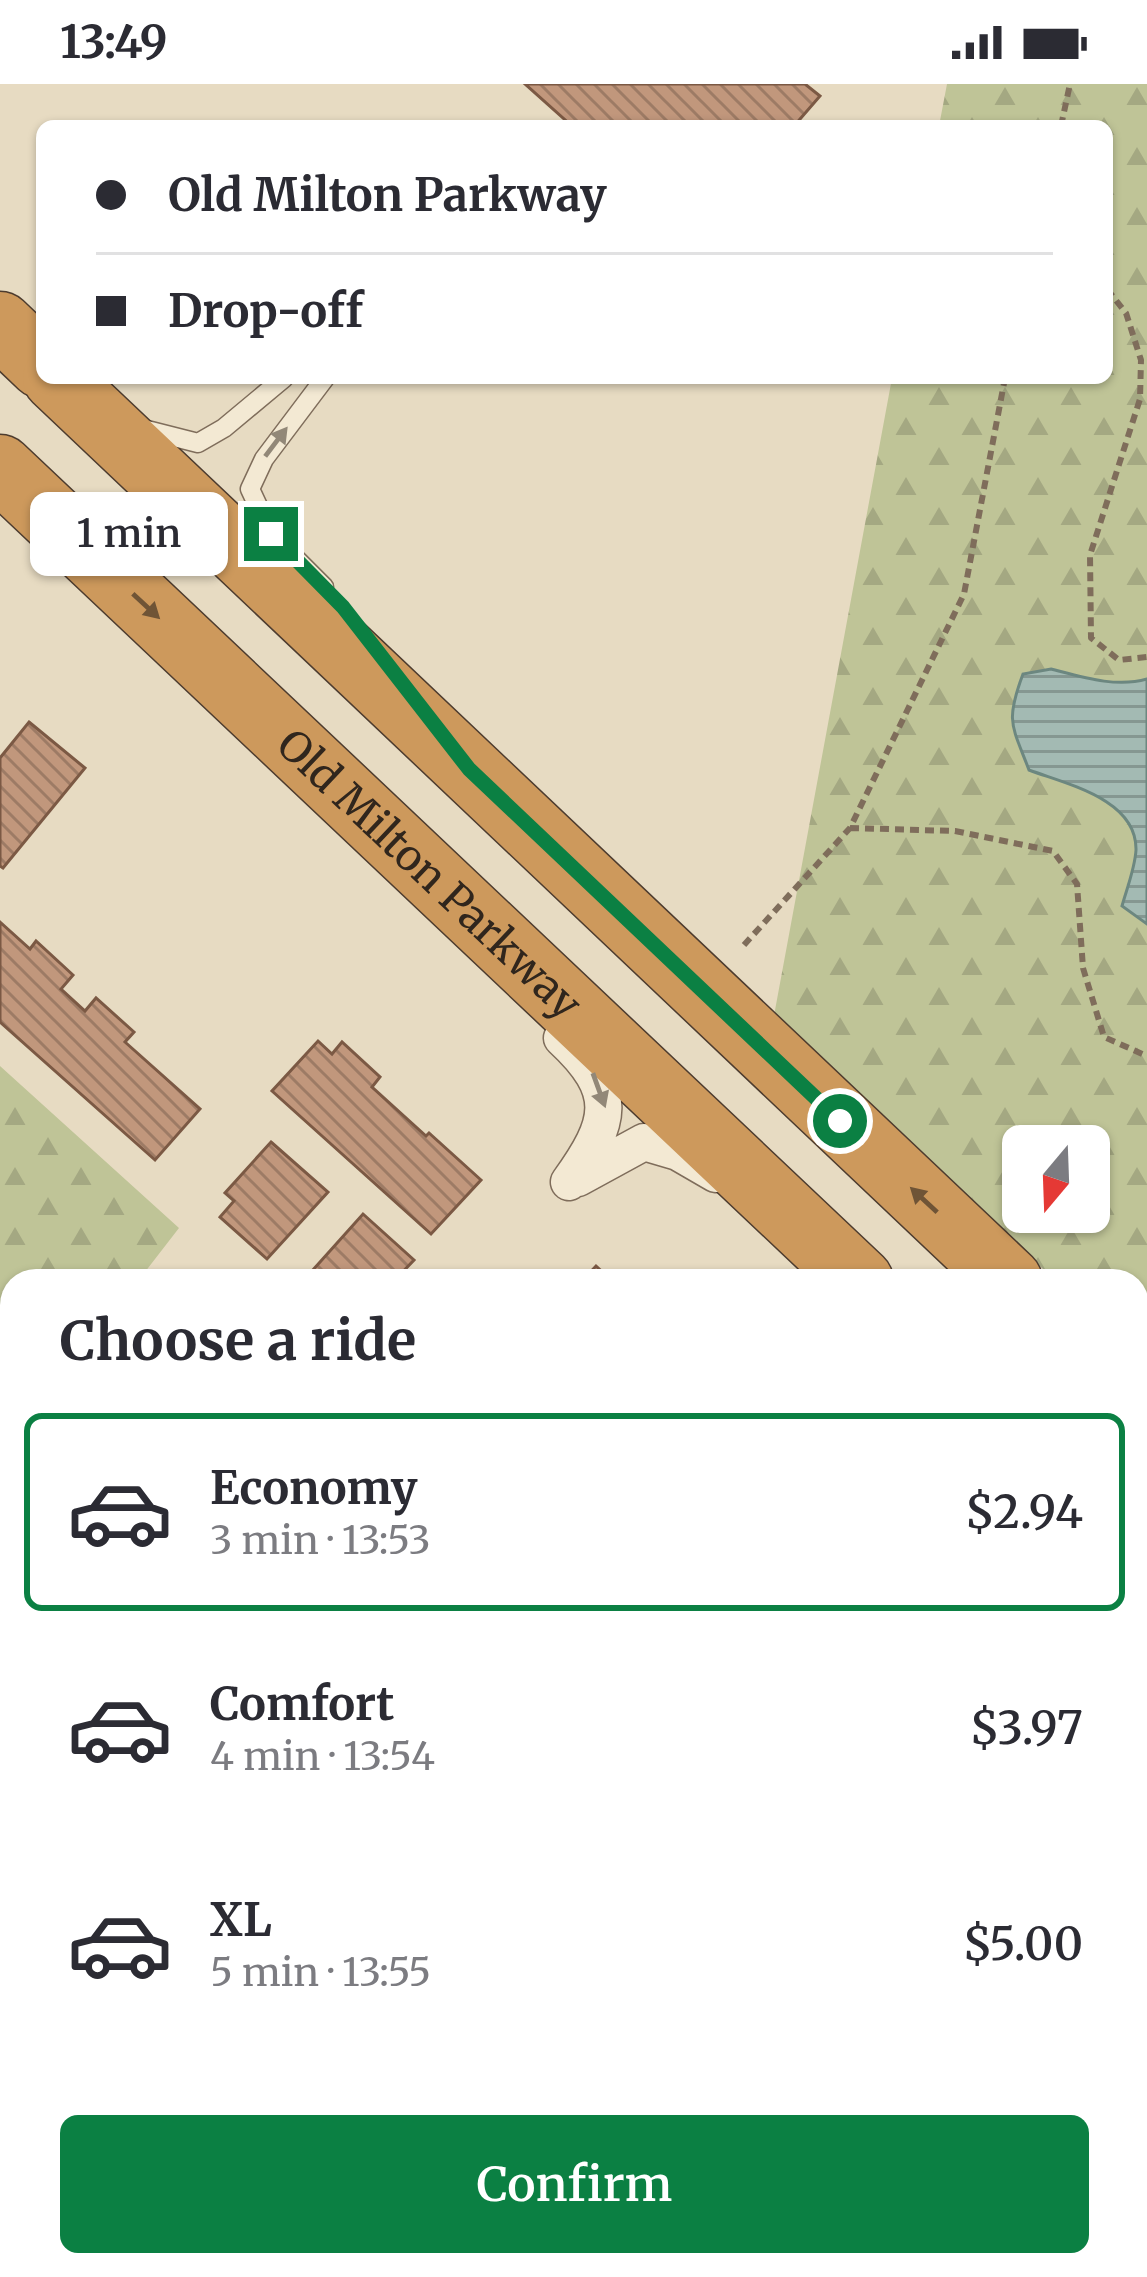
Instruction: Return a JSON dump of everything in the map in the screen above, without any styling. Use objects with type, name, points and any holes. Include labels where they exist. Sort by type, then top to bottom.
[{"type":"highway","points":[[63,384],[996,1269]]},
{"type":"highway","name":"Old Milton Parkway","points":[[0,468],[847,1269]]},
{"type":"street","points":[[395,842],[429,914],[589,1063],[606,1110],[595,1147],[569,1182],[644,1142],[678,1151],[799,1223]]},
{"type":"lane","points":[[72,384],[134,426],[198,443],[277,384]]},
{"type":"lane","points":[[320,384],[264,459],[250,489],[271,534],[343,607]]},
{"type":"lane","points":[[385,661],[469,769]]},
{"type":"path","points":[[1061,120],[1070,84]]},
{"type":"path","points":[[1113,297],[1126,313],[1141,360],[1140,399],[1090,555],[1091,638],[1119,660],[1147,657]]},
{"type":"path","points":[[744,945],[850,828],[964,594],[1004,384]]},
{"type":"path","points":[[850,828],[956,831],[1052,851],[1077,884],[1083,968],[1104,1037],[1147,1056]]},
{"type":"green space","points":[[947,84],[1147,84],[1147,1269],[1043,1269],[1004,1233],[1110,1233],[1110,1125],[1002,1125],[1002,1231],[773,1021],[891,384],[1113,384],[1113,120],[940,120]]},
{"type":"green space","points":[[0,1066],[179,1228],[147,1269],[0,1269]]},
{"type":"water","points":[[1051,669],[1111,682],[1147,679],[1147,924],[1122,906],[1136,850],[1125,818],[1097,796],[1029,770],[1018,743],[1013,714],[1023,674]]},
{"type":"building","points":[[525,84],[805,84],[820,96],[799,120],[565,120]]},
{"type":"building","points":[[29,722],[85,768],[3,868],[0,758]]},
{"type":"building","points":[[0,922],[30,949],[36,941],[73,975],[61,989],[85,1011],[96,998],[134,1032],[125,1042],[200,1109],[155,1160],[0,1022]]},
{"type":"building","points":[[318,1041],[332,1054],[342,1042],[380,1077],[372,1087],[481,1180],[431,1234],[272,1091]]},
{"type":"building","points":[[271,1142],[328,1192],[267,1259],[220,1217],[234,1201],[225,1193]]},
{"type":"building","points":[[363,1214],[414,1260],[405,1269],[314,1269]]},
{"type":"route","points":[[271,534],[343,607],[469,769],[840,1121]]}]
